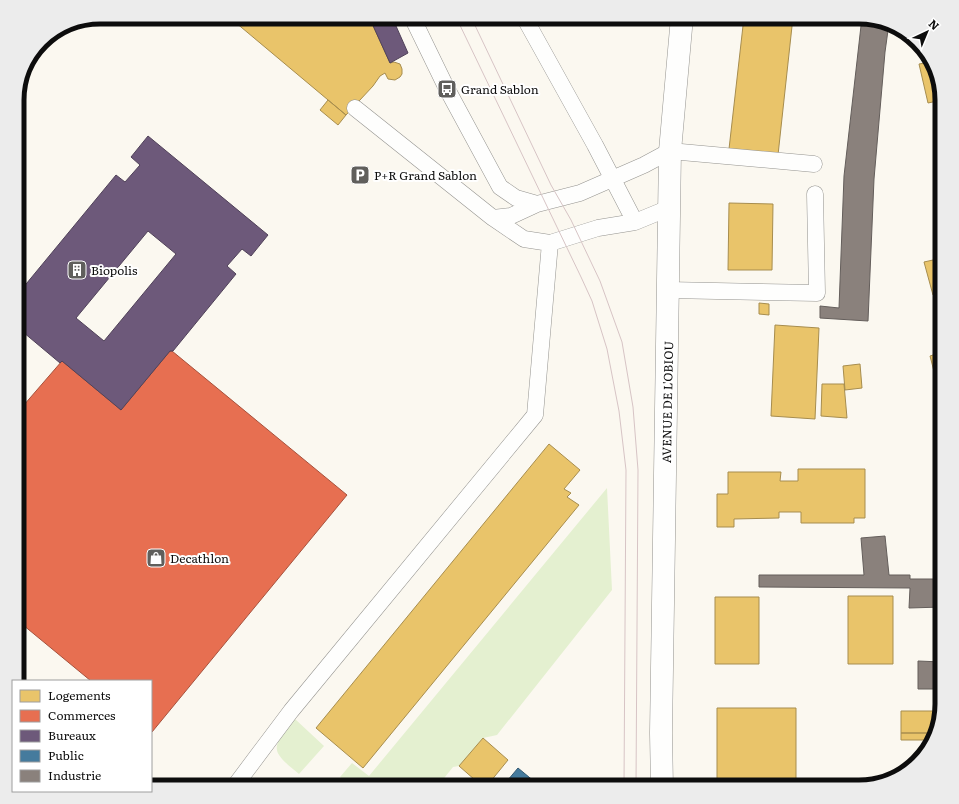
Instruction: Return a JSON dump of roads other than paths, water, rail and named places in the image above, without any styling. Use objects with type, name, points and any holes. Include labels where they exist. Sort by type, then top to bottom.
[{"type":"street","name":"AVENUE DE L'OBIOU","points":[[662,780],[661,725],[670,151],[681,24]]},
{"type":"lane","points":[[415,24],[447,89],[500,187],[516,198],[536,204]]},
{"type":"lane","points":[[528,24],[635,222]]},
{"type":"lane","points":[[355,108],[493,218],[524,239],[550,243],[598,228],[635,222],[669,208]]},
{"type":"lane","points":[[493,218],[511,216],[536,204],[580,193],[613,179],[670,151],[814,164]]},
{"type":"lane","points":[[668,290],[817,293],[815,194]]},
{"type":"lane","points":[[239,780],[291,711],[535,415],[550,243]]},
{"type":"tram line","points":[[459,24],[592,301],[607,349],[619,411],[626,470],[624,780]]},
{"type":"tram line","points":[[474,24],[551,185],[571,220],[600,281],[622,342],[633,407],[638,470],[636,780]]},
{"type":"place","name":"Grand Sablon","points":[[447,89]]},
{"type":"place","name":"P+R Grand Sablon","points":[[360,175]]},
{"type":"place","name":"Biopolis","points":[[77,270]]},
{"type":"place","name":"Decathlon","points":[[156,558]]}]
